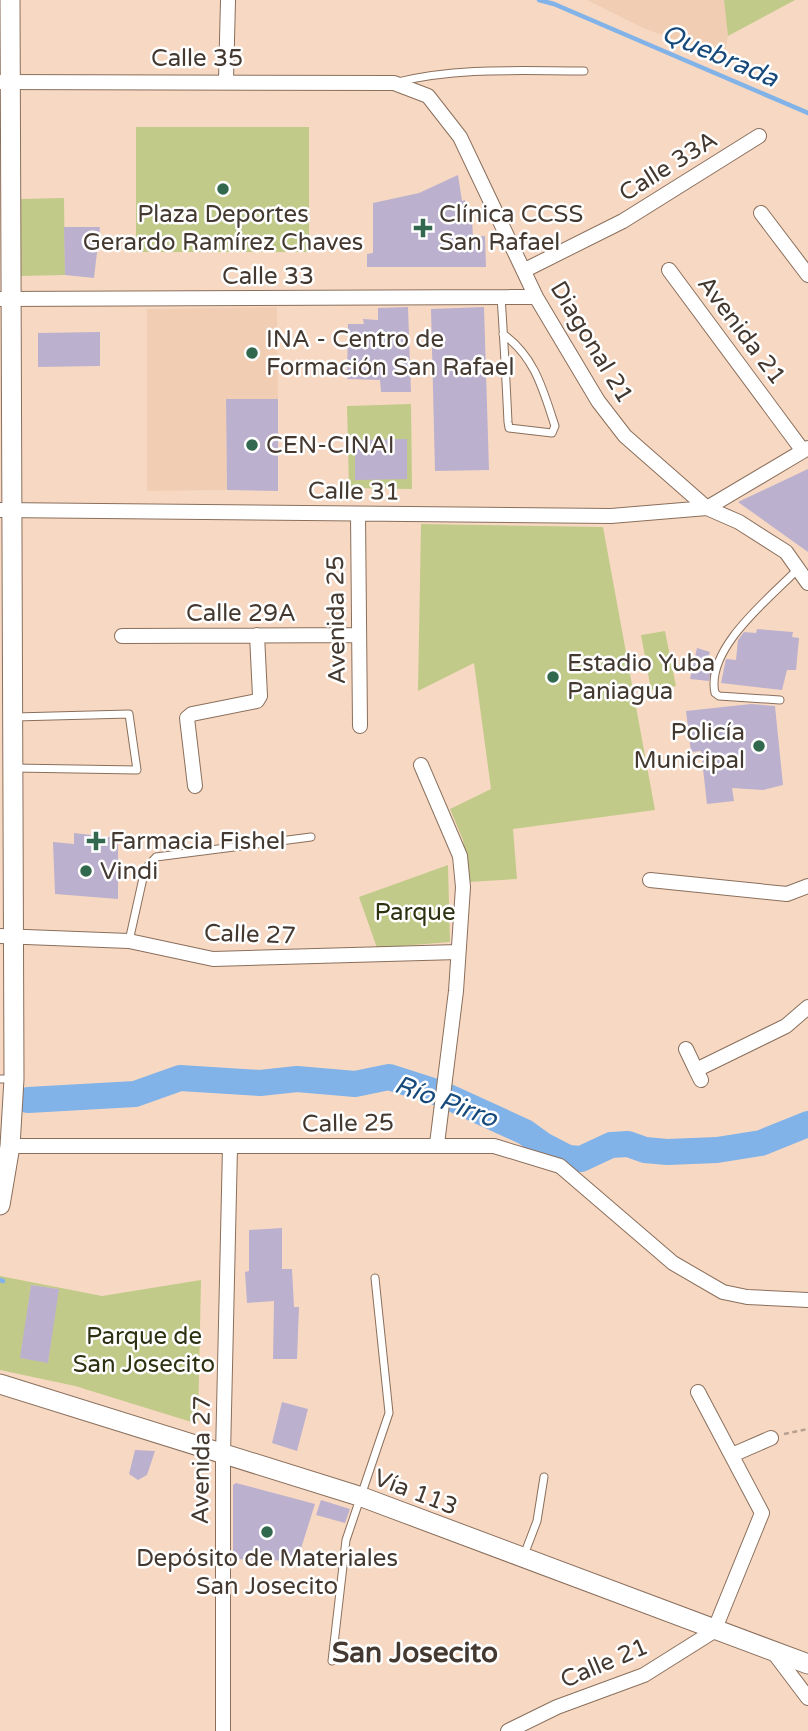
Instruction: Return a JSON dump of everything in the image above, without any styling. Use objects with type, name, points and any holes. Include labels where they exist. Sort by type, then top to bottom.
[{"type":"main road","points":[[0,1205],[10,1146],[6,1124],[7,936],[13,768],[5,510],[5,82],[10,0]]},
{"type":"main road","name":"Vía 113","points":[[0,1384],[362,1497],[808,1664]]},
{"type":"street","points":[[226,80],[228,0]]},
{"type":"street","name":"Calle 35","points":[[5,82],[226,80],[394,83]]},
{"type":"street","name":"Diagonal 21","points":[[394,83],[428,96],[460,137],[536,297],[591,390],[625,436],[707,508],[768,539],[800,568],[808,583]]},
{"type":"street","name":"Calle 33A","points":[[525,270],[624,221],[759,136]]},
{"type":"street","points":[[761,213],[808,275]]},
{"type":"street","name":"Avenida 21","points":[[669,270],[806,450]]},
{"type":"street","name":"Calle 33","points":[[6,299],[536,297]]},
{"type":"street","points":[[707,508],[806,450]]},
{"type":"street","name":"Calle 31","points":[[5,510],[611,516],[707,508]]},
{"type":"street","name":"Avenida 25","points":[[358,514],[360,726]]},
{"type":"street","points":[[195,786],[187,718],[192,714],[257,701],[260,696],[257,635]]},
{"type":"street","name":"Calle 29A","points":[[122,636],[359,635]]},
{"type":"street","points":[[421,765],[460,856],[463,887],[438,1144]]},
{"type":"street","points":[[650,880],[787,894],[808,886]]},
{"type":"street","name":"Calle 27","points":[[7,936],[129,941],[213,959],[458,952]]},
{"type":"street","points":[[685,1049],[699,1075],[786,1026],[808,1007]]},
{"type":"street","name":"Calle 25","points":[[10,1146],[494,1146],[560,1166],[673,1263],[723,1292],[747,1297],[808,1300]]},
{"type":"street","name":"Avenida 27","points":[[223,1731],[223,1455],[230,1147]]},
{"type":"street","points":[[698,1392],[762,1513],[714,1630]]},
{"type":"street","points":[[732,1455],[771,1438]]},
{"type":"street","name":"Calle 21","points":[[508,1731],[557,1707],[644,1675],[714,1630]]},
{"type":"street","points":[[774,1653],[808,1698]]},
{"type":"lane","points":[[394,83],[433,74],[470,71],[584,71]]},
{"type":"lane","points":[[501,297],[503,334],[509,428],[552,433],[555,426],[535,370],[516,344],[503,334]]},
{"type":"lane","points":[[780,701],[719,696],[715,693],[714,677],[730,639],[800,568]]},
{"type":"lane","points":[[12,718],[129,714],[137,770],[13,768]]},
{"type":"lane","points":[[129,941],[145,869],[156,857],[311,837]]},
{"type":"lane","points":[[332,1661],[346,1540],[389,1413],[375,1278]]},
{"type":"lane","points":[[523,1559],[537,1521],[544,1477]]},
{"type":"path","points":[[771,1438],[808,1429]]},
{"type":"shaded area","points":[[587,0],[725,0],[728,36],[724,56],[645,29]]},
{"type":"shaded area","points":[[277,307],[278,399],[226,399],[227,490],[147,491],[147,309]]},
{"type":"green space","points":[[724,0],[795,0],[728,36]]},
{"type":"green space","name":"Plaza Deportes Gerardo Ramírez Chaves","points":[[136,127],[309,127],[309,252],[136,252]]},
{"type":"green space","points":[[64,198],[65,275],[20,276],[19,199]]},
{"type":"green space","points":[[411,404],[412,489],[349,488],[347,406]]},
{"type":"green space","name":"Estadio Yuba Paniagua","points":[[421,524],[603,527],[655,810],[513,829],[517,879],[469,882],[463,840],[450,809],[491,789],[474,663],[418,691]]},
{"type":"green space","points":[[665,631],[676,686],[651,690],[641,635]]},
{"type":"green space","name":"Parque","points":[[448,865],[450,942],[377,948],[359,897]]},
{"type":"green space","name":"Parque de San Josecito","points":[[0,1276],[102,1296],[201,1280],[198,1424],[75,1386],[0,1370]],"holes":[[[31,1285],[58,1289],[48,1362],[21,1358]]]},
{"type":"building","name":"Clínica CCSS San Rafael","points":[[458,175],[462,201],[465,200],[465,220],[472,220],[473,237],[485,236],[486,267],[367,267],[367,254],[373,253],[373,203],[419,193]]},
{"type":"building","points":[[64,227],[100,227],[94,278],[65,275]]},
{"type":"building","points":[[408,307],[411,392],[381,392],[380,380],[347,379],[348,324],[364,324],[363,319],[378,320],[378,308]]},
{"type":"building","points":[[484,307],[489,470],[435,471],[431,309]]},
{"type":"building","points":[[100,332],[100,366],[38,367],[38,333]]},
{"type":"building","name":"CEN-CINAI","points":[[226,399],[278,399],[278,491],[227,490]]},
{"type":"building","points":[[407,439],[407,479],[355,480],[355,440]]},
{"type":"building","points":[[808,469],[808,552],[738,502]]},
{"type":"building","points":[[757,629],[793,632],[792,637],[799,638],[796,670],[787,670],[782,690],[721,683],[726,659],[736,660],[738,640],[744,632],[756,633]]},
{"type":"building","points":[[697,648],[710,652],[708,658],[714,658],[709,681],[690,679]]},
{"type":"building","points":[[751,704],[775,706],[783,785],[763,790],[732,788],[734,801],[707,804],[701,751],[691,752],[686,711]]},
{"type":"building","name":"Vindi","points":[[74,833],[118,838],[118,899],[55,894],[53,842],[74,844]]},
{"type":"building","points":[[282,1228],[282,1269],[292,1269],[294,1307],[299,1307],[297,1359],[273,1359],[274,1301],[247,1303],[245,1272],[249,1271],[249,1230]]},
{"type":"building","points":[[31,1285],[59,1289],[48,1363],[20,1358]]},
{"type":"building","points":[[282,1402],[308,1409],[297,1451],[272,1443]]},
{"type":"building","points":[[135,1450],[155,1451],[147,1475],[138,1480],[129,1474]]},
{"type":"building","name":"Depósito de Materiales San Josecito","points":[[236,1483],[315,1504],[297,1561],[233,1559],[233,1485]]},
{"type":"building","points":[[321,1500],[350,1509],[345,1523],[316,1515]]},
{"type":"waterway","name":"Quebrada","points":[[539,0],[554,4],[808,113]]},
{"type":"waterway","name":"Río Pirro","points":[[28,1100],[135,1094],[180,1078],[260,1083],[297,1079],[355,1084],[389,1077],[442,1094],[525,1132],[568,1158],[581,1159],[611,1145],[628,1144],[645,1150],[667,1152],[717,1150],[761,1143],[808,1124]]},
{"type":"place","name":"Plaza Deportes Gerardo Ramírez Chaves","points":[[223,189]]},
{"type":"place","name":"Clínica CCSS San Rafael","points":[[423,228]]},
{"type":"place","name":"INA - Centro de Formación San Rafael","points":[[252,353]]},
{"type":"place","name":"CEN-CINAI","points":[[252,445]]},
{"type":"place","name":"Estadio Yuba Paniagua","points":[[553,677]]},
{"type":"place","name":"Policía Municipal","points":[[759,746]]},
{"type":"place","name":"Farmacia Fishel","points":[[96,841]]},
{"type":"place","name":"Vindi","points":[[86,871]]},
{"type":"place","name":"Depósito de Materiales San Josecito","points":[[267,1532]]},
{"type":"district","name":"San Josecito","points":[[415,1652]]}]
